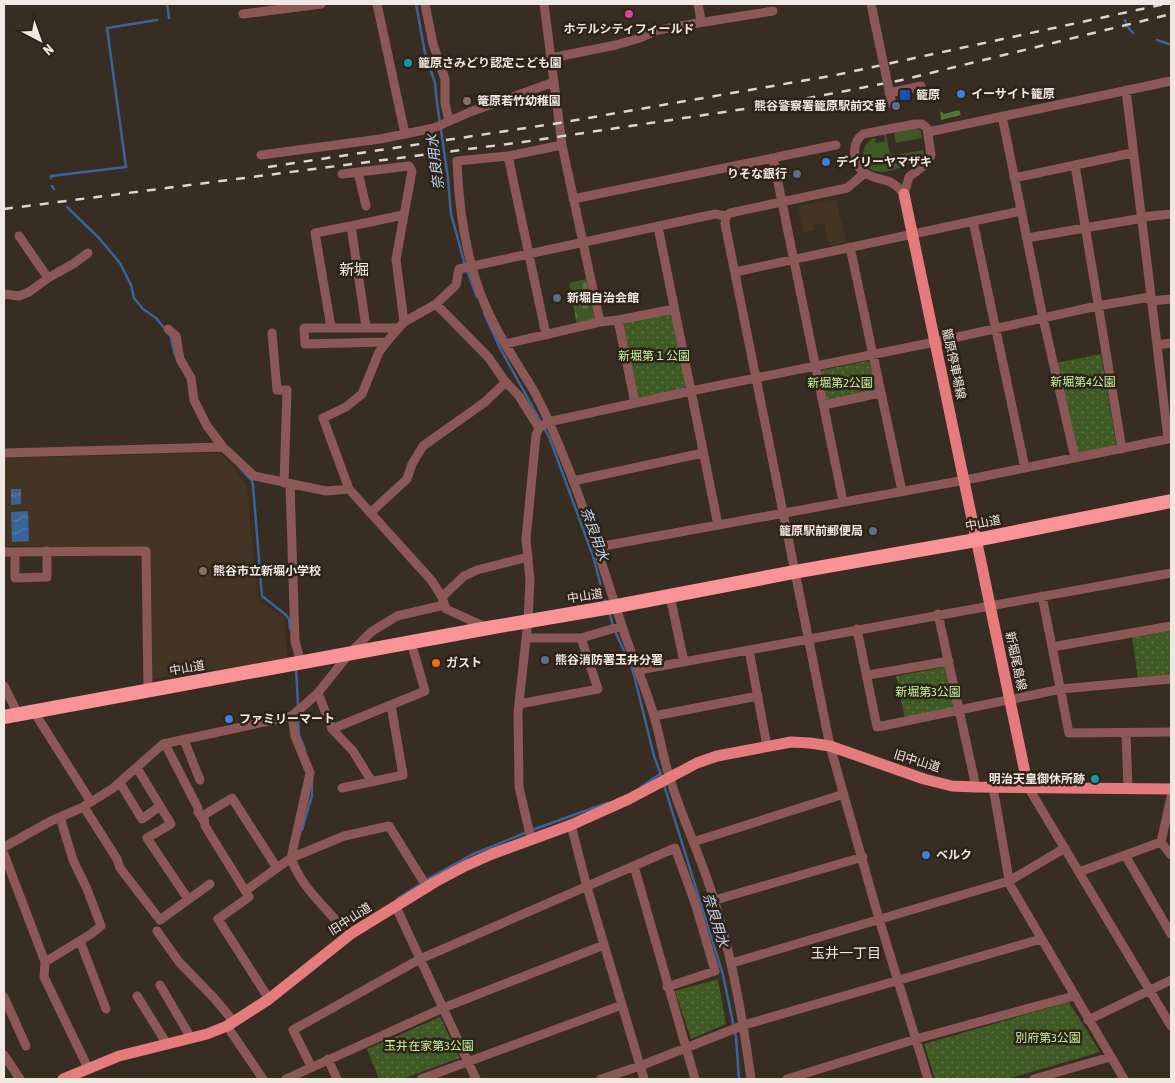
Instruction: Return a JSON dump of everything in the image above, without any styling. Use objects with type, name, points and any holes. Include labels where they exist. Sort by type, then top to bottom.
[{"type":"highway","name":"中山道","points":[[4,717],[976,540],[1171,502]]},
{"type":"main road","name":"籠原停車場線","points":[[904,194],[976,540]]},
{"type":"main road","name":"新堀尾島線","points":[[976,540],[1028,787]]},
{"type":"main road","name":"旧中山道","points":[[63,1079],[119,1056],[191,1038],[230,1024],[269,999],[352,933],[465,866],[571,825],[664,781],[697,763],[717,756],[792,742],[810,743],[830,746],[924,779],[952,786],[1171,788]]},
{"type":"street","points":[[242,14],[298,5],[321,4]]},
{"type":"street","points":[[377,4],[405,134]]},
{"type":"street","points":[[425,4],[433,44],[444,79],[447,121]]},
{"type":"street","points":[[544,4],[562,145],[600,322]]},
{"type":"street","points":[[698,4],[701,20],[698,23]]},
{"type":"street","points":[[871,4],[892,104]]},
{"type":"street","points":[[551,58],[616,46],[658,30],[773,11]]},
{"type":"street","points":[[928,132],[1171,81]]},
{"type":"street","points":[[261,155],[327,147],[434,128],[447,121],[554,82]]},
{"type":"street","points":[[889,91],[921,86]]},
{"type":"street","points":[[598,547],[964,480],[1168,439],[1142,217],[1132,153],[1126,90]]},
{"type":"street","points":[[1002,116],[1043,318],[1075,458]]},
{"type":"street","points":[[915,124],[925,126],[928,132],[931,152],[930,159],[909,177],[904,194],[892,182],[864,173],[854,153],[857,140],[863,134],[915,124]]},
{"type":"street","points":[[562,145],[508,156],[457,161],[466,266],[494,326],[536,395],[573,481],[598,547],[616,628],[639,670],[654,716],[664,781],[693,842],[715,900],[732,963],[744,1026],[751,1079]]},
{"type":"street","points":[[777,157],[836,145]]},
{"type":"street","points":[[1014,178],[1132,153]]},
{"type":"street","points":[[508,156],[546,335]]},
{"type":"street","points":[[573,199],[773,158],[843,501]]},
{"type":"street","points":[[1075,165],[1122,448]]},
{"type":"street","points":[[342,174],[409,166],[412,171],[396,259],[402,325]]},
{"type":"street","points":[[358,172],[366,206]]},
{"type":"street","points":[[488,628],[446,609],[432,581],[348,489],[323,418],[346,407],[362,394],[375,359],[386,342],[402,325],[436,304],[456,285],[457,270],[466,266],[715,214],[726,216],[730,213],[847,188],[864,173]]},
{"type":"street","points":[[735,272],[1021,211]]},
{"type":"street","points":[[1027,238],[1142,217],[1171,214]]},
{"type":"street","points":[[331,327],[315,233],[403,216]]},
{"type":"street","points":[[726,216],[725,224],[830,746],[863,856],[879,919],[928,1079]]},
{"type":"street","points":[[973,221],[1025,468]]},
{"type":"street","points":[[351,226],[366,328]]},
{"type":"street","points":[[658,227],[718,525]]},
{"type":"street","points":[[19,236],[48,278]]},
{"type":"street","points":[[850,247],[902,491]]},
{"type":"street","points":[[4,294],[19,296],[29,292],[88,253]]},
{"type":"street","points":[[531,839],[519,787],[519,704],[528,621],[530,580],[526,538],[536,435],[539,428],[548,422],[635,402],[935,342],[1097,306],[1142,297],[1171,299]]},
{"type":"street","points":[[436,304],[489,358],[506,382],[519,396],[539,428]]},
{"type":"street","points":[[506,344],[600,322],[674,309]]},
{"type":"street","points":[[618,320],[635,402]]},
{"type":"street","points":[[386,342],[305,344],[304,328],[366,328],[402,325]]},
{"type":"street","points":[[168,328],[176,336],[180,359],[190,378],[194,400],[207,426],[223,446],[254,476],[326,491],[348,489]]},
{"type":"street","points":[[272,333],[277,390],[287,390],[287,483],[294,641],[301,663]]},
{"type":"street","points":[[1157,345],[1171,343]]},
{"type":"street","points":[[370,513],[407,479],[412,464],[423,446],[485,402],[506,382]]},
{"type":"street","points":[[824,405],[880,393]]},
{"type":"street","points":[[4,453],[223,446]]},
{"type":"street","points":[[573,481],[703,453]]},
{"type":"street","points":[[4,552],[146,550],[148,690]]},
{"type":"street","points":[[15,552],[15,578],[39,578],[48,577],[47,552]]},
{"type":"street","points":[[6,843],[87,805],[120,783],[165,744],[292,716],[318,693],[349,654],[370,632],[397,616],[443,601],[464,576],[477,570],[528,557]]},
{"type":"street","points":[[639,670],[938,614],[1171,574]]},
{"type":"street","points":[[670,596],[684,662]]},
{"type":"street","points":[[1042,596],[1069,733],[1126,734],[1171,732]]},
{"type":"street","points":[[938,614],[976,787]]},
{"type":"street","points":[[1052,647],[1171,626]]},
{"type":"street","points":[[526,638],[581,638],[616,628]]},
{"type":"street","points":[[858,629],[877,726],[1011,701],[1061,689],[1171,680]]},
{"type":"street","points":[[519,704],[598,689],[581,638]]},
{"type":"street","points":[[332,729],[425,692],[411,642]]},
{"type":"street","points":[[749,650],[767,746]]},
{"type":"street","points":[[868,675],[949,661]]},
{"type":"street","points":[[4,686],[18,714]]},
{"type":"street","points":[[318,693],[332,729],[353,751],[372,782]]},
{"type":"street","points":[[654,716],[758,696]]},
{"type":"street","points":[[342,788],[404,775],[391,705]]},
{"type":"street","points":[[34,712],[117,859],[120,868],[160,920],[210,884]]},
{"type":"street","points":[[292,716],[296,736],[310,773],[291,858],[295,871],[302,882],[340,925]]},
{"type":"street","points":[[1126,734],[1128,788]]},
{"type":"street","points":[[184,740],[200,780]]},
{"type":"street","points":[[165,744],[198,808],[198,812],[205,821]]},
{"type":"street","points":[[137,768],[171,824],[147,838],[188,899]]},
{"type":"street","points":[[120,783],[142,819],[160,806]]},
{"type":"street","points":[[993,787],[1009,881],[1074,996],[1124,1079]]},
{"type":"street","points":[[1028,787],[1171,1026]]},
{"type":"street","points":[[693,842],[844,794]]},
{"type":"street","points":[[1161,842],[1171,797]]},
{"type":"street","points":[[269,999],[218,920],[249,897],[205,826],[204,815],[232,798],[277,868]]},
{"type":"street","points":[[45,962],[101,926],[87,889],[73,860],[60,817]]},
{"type":"street","points":[[571,825],[644,1079]]},
{"type":"street","points":[[245,891],[291,858],[344,836],[389,826],[427,887]]},
{"type":"street","points":[[1079,872],[1161,842]]},
{"type":"street","points":[[1161,842],[1171,855]]},
{"type":"street","points":[[312,1066],[293,1030],[420,959],[675,848],[695,903],[715,971],[667,987]]},
{"type":"street","points":[[732,963],[1009,881],[1065,848]]},
{"type":"street","points":[[4,854],[45,962],[44,977],[88,1068]]},
{"type":"street","points":[[1125,855],[1171,934]]},
{"type":"street","points":[[715,900],[863,856]]},
{"type":"street","points":[[634,866],[667,987],[695,1079]]},
{"type":"street","points":[[396,907],[476,1079]]},
{"type":"street","points":[[157,931],[179,962],[214,998],[262,1079]]},
{"type":"street","points":[[601,1079],[686,1049],[731,1030],[1041,939]]},
{"type":"street","points":[[80,941],[106,1009]]},
{"type":"street","points":[[286,1079],[443,1008],[604,945]]},
{"type":"street","points":[[1088,1020],[1171,980]]},
{"type":"street","points":[[160,985],[191,1038]]},
{"type":"street","points":[[137,996],[167,1044]]},
{"type":"street","points":[[787,1079],[916,1039],[1074,996]]},
{"type":"street","points":[[4,997],[26,1046]]},
{"type":"street","points":[[421,1079],[622,1005]]},
{"type":"street","points":[[4,1055],[20,1079]]},
{"type":"street","points":[[1034,1079],[1110,1057]]},
{"type":"street","points":[[328,1059],[337,1079]]},
{"type":"shaded area","points":[[836,199],[846,242],[829,246],[824,223],[814,225],[815,230],[803,233],[798,206]]},
{"type":"shaded area","name":"熊谷市立新堀小学校","points":[[219,453],[233,466],[247,486],[257,594],[260,601],[284,618],[288,659],[152,679],[150,548],[6,546],[5,458]]},
{"type":"green space","points":[[959,110],[961,115],[941,120],[940,111],[944,114]]},
{"type":"green space","points":[[916,128],[921,131],[922,138],[896,143],[894,134],[896,132]]},
{"type":"green space","points":[[884,135],[886,135],[892,156],[923,150],[924,154],[896,169],[885,172],[874,171],[865,163],[863,152],[869,141],[875,138],[876,143],[885,141]]},
{"type":"green space","points":[[586,279],[594,319],[592,322],[577,325],[569,283]]},
{"type":"green space","name":"新堀第１公園","points":[[669,313],[672,316],[686,386],[684,389],[639,398],[636,396],[622,326],[624,323]]},
{"type":"green space","name":"新堀第4公園","points":[[1101,354],[1116,443],[1114,447],[1079,454],[1075,451],[1056,363]]},
{"type":"green space","name":"新堀第2公園","points":[[867,361],[870,363],[876,388],[873,392],[831,401],[827,399],[821,373],[823,370]]},
{"type":"green space","points":[[1170,631],[1171,676],[1138,679],[1132,637]]},
{"type":"green space","name":"新堀第3公園","points":[[945,667],[948,669],[954,706],[952,709],[905,719],[896,676]]},
{"type":"green space","points":[[718,979],[726,1024],[691,1039],[675,991]]},
{"type":"green space","name":"別府第3公園","points":[[1069,1002],[1100,1052],[1007,1079],[935,1079],[924,1044]]},
{"type":"green space","name":"玉井在家第3公園","points":[[440,1017],[460,1058],[402,1079],[379,1079],[367,1049]]},
{"type":"water","points":[[11,489],[21,489],[21,504],[11,505]]},
{"type":"water","points":[[28,511],[29,541],[12,542],[11,512]]},
{"type":"waterway","points":[[167,4],[169,18]]},
{"type":"waterway","name":"奈良用水","points":[[416,4],[425,53],[435,83],[451,214],[465,265],[477,297]]},
{"type":"waterway","points":[[51,178],[51,176],[126,167],[107,28],[157,20]]},
{"type":"waterway","points":[[1125,20],[1133,33]]},
{"type":"waterway","points":[[1157,40],[1169,44]]},
{"type":"waterway","points":[[67,207],[99,238],[120,263],[131,285],[134,298],[166,330]]},
{"type":"waterway","name":"奈良用水","points":[[484,313],[500,348],[542,424]]},
{"type":"waterway","points":[[170,334],[175,355]]},
{"type":"waterway","name":"奈良用水","points":[[544,428],[550,439],[593,556],[605,602]]},
{"type":"waterway","points":[[240,468],[252,481],[253,486],[262,596],[286,615],[289,619],[290,629]]},
{"type":"waterway","name":"奈良用水","points":[[609,612],[613,626]]},
{"type":"waterway","name":"奈良用水","points":[[615,631],[633,671],[654,756],[661,775]]},
{"type":"waterway","points":[[296,667],[298,706]]},
{"type":"waterway","points":[[298,714],[299,735],[305,750]]},
{"type":"waterway","points":[[641,787],[660,774]]},
{"type":"waterway","points":[[302,830],[312,795],[312,779]]},
{"type":"waterway","name":"奈良用水","points":[[664,785],[723,975],[736,1037],[739,1079]]},
{"type":"waterway","points":[[532,830],[607,803]]},
{"type":"waterway","points":[[426,880],[471,855],[527,832]]},
{"type":"waterway","points":[[397,899],[422,883]]},
{"type":"railway","points":[[268,167],[559,123],[836,75],[1165,4]]},
{"type":"railway","points":[[4,209],[523,142],[778,104],[902,80],[1171,14]]},
{"type":"place","name":"ホテルシティフィールド","points":[[629,14]]},
{"type":"place","name":"籠原さみどり認定こども園","points":[[408,63]]},
{"type":"place","name":"イーサイト籠原","points":[[961,94]]},
{"type":"place","name":"籠原","points":[[905,95]]},
{"type":"place","name":"篭原若竹幼稚園","points":[[467,101]]},
{"type":"place","name":"熊谷警察署籠原駅前交番","points":[[896,106]]},
{"type":"place","name":"デイリーヤマザキ","points":[[826,162]]},
{"type":"place","name":"りそな銀行","points":[[797,174]]},
{"type":"place","name":"新堀自治会館","points":[[557,298]]},
{"type":"place","name":"籠原駅前郵便局","points":[[873,531]]},
{"type":"place","name":"熊谷市立新堀小学校","points":[[203,571]]},
{"type":"place","name":"熊谷消防署玉井分署","points":[[545,660]]},
{"type":"place","name":"ガスト","points":[[436,663]]},
{"type":"place","name":"ファミリーマート","points":[[229,719]]},
{"type":"place","name":"明治天皇御休所跡","points":[[1095,779]]},
{"type":"place","name":"ベルク","points":[[926,855]]},
{"type":"district","name":"新堀","points":[[354,270]]},
{"type":"district","name":"玉井一丁目","points":[[846,953]]}]
